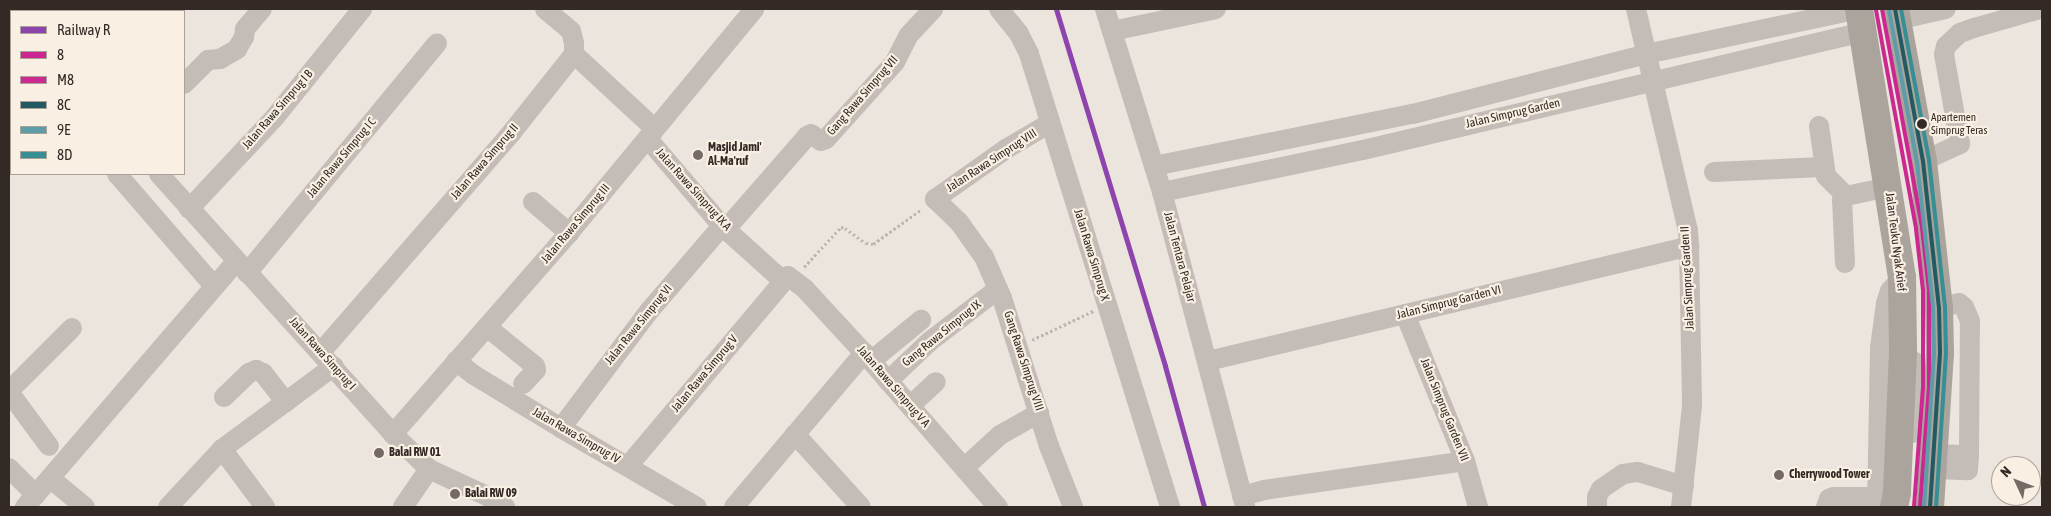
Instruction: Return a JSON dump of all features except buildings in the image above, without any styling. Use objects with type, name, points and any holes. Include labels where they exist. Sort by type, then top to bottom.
[{"type":"highway","points":[[1892,12],[1952,307],[1940,353],[1930,507]]},
{"type":"highway","name":"Jalan Teuku Nyak Arief","points":[[1863,15],[1902,277],[1903,353],[1897,493],[1880,502]]},
{"type":"street","points":[[185,83],[208,60],[220,59],[237,49],[244,37],[245,29],[262,9]]},
{"type":"street","name":"Jalan Rawa Simprug I B","points":[[189,209],[275,117],[362,9]]},
{"type":"street","points":[[544,9],[571,31],[574,54],[651,134]]},
{"type":"street","name":"Jalan Rawa Simprug III","points":[[393,434],[569,233],[754,9]]},
{"type":"street","name":"Gang Rawa Simprug VII","points":[[724,227],[807,136],[811,134],[821,141],[826,139],[895,62],[908,36],[933,9]]},
{"type":"street","name":"Jalan Rawa Simprug X","points":[[999,9],[1019,34],[1029,54],[1170,507]]},
{"type":"street","name":"Jalan Tentara Pelajar","points":[[1105,9],[1162,192],[1208,361],[1243,502]]},
{"type":"street","points":[[1112,31],[1216,9]]},
{"type":"street","points":[[1636,9],[1646,54]]},
{"type":"street","points":[[1920,507],[1929,387],[1929,290],[1892,12],[1946,9]]},
{"type":"street","points":[[1923,161],[1960,144],[1944,54],[1946,46],[1960,33],[2040,9]]},
{"type":"street","points":[[1863,15],[1911,250],[1914,297],[1915,394],[1906,507]]},
{"type":"street","name":"Jalan Simprug Garden","points":[[1154,166],[1413,114],[1646,54],[1863,15]]},
{"type":"street","name":"Jalan Simprug Garden","points":[[1162,192],[1363,150],[1652,81],[1863,15]]},
{"type":"street","name":"Jalan Rawa Simprug I C","points":[[31,501],[214,286],[242,268],[437,43]]},
{"type":"street","name":"Jalan Rawa Simprug II","points":[[168,507],[222,449],[286,402],[328,359],[574,54]]},
{"type":"street","name":"Jalan Simprug Garden II","points":[[1646,54],[1689,246],[1692,406],[1681,507]]},
{"type":"street","points":[[1413,114],[1417,137]]},
{"type":"street","name":"Jalan Rawa Simprug VIII","points":[[935,199],[1006,149],[1050,123]]},
{"type":"street","points":[[1358,125],[1363,150]]},
{"type":"street","points":[[1819,126],[1823,167],[1826,176],[1846,196]]},
{"type":"street","name":"Jalan Rawa Simprug IX A","points":[[651,134],[724,227],[788,280]]},
{"type":"street","points":[[1714,172],[1823,167]]},
{"type":"street","points":[[118,175],[214,286]]},
{"type":"street","name":"Jalan Rawa Simprug I","points":[[160,175],[242,268],[328,359],[393,434],[429,469],[489,496],[505,507]]},
{"type":"street","points":[[1846,196],[1888,187]]},
{"type":"street","points":[[1845,262],[1841,207],[1846,196]]},
{"type":"street","name":"Gang Rawa Simprug VIII","points":[[935,199],[959,222],[984,257],[998,289],[1072,507]]},
{"type":"street","points":[[533,202],[569,233]]},
{"type":"street","name":"Jalan Rawa Simprug VI","points":[[561,428],[650,310],[724,227]]},
{"type":"street","name":"Jalan Simprug Garden VI","points":[[1208,361],[1689,246]]},
{"type":"street","name":"Jalan Rawa Simprug V A","points":[[788,280],[867,357],[998,507]]},
{"type":"street","name":"Jalan Rawa Simprug V","points":[[628,466],[788,280]]},
{"type":"street","name":"Gang Rawa Simprug IX","points":[[888,381],[929,342],[998,289]]},
{"type":"street","points":[[1934,462],[1969,463],[1972,340],[1970,321],[1952,307]]},
{"type":"street","name":"Jalan Simprug Garden VII","points":[[1404,314],[1465,461],[1478,507]]},
{"type":"street","points":[[734,507],[795,434],[867,357],[921,320]]},
{"type":"street","points":[[487,327],[535,366],[536,370],[523,384]]},
{"type":"street","points":[[48,446],[9,392],[72,328]]},
{"type":"street","name":"Jalan Rawa Simprug IV","points":[[456,361],[474,375],[561,428],[697,507]]},
{"type":"street","points":[[224,397],[249,373],[256,370],[263,373],[286,402]]},
{"type":"street","points":[[910,406],[936,382]]},
{"type":"street","points":[[964,468],[1000,435],[1039,413]]},
{"type":"street","points":[[795,434],[861,507]]},
{"type":"street","points":[[222,449],[265,507]]},
{"type":"street","points":[[1243,502],[1264,490],[1465,461]]},
{"type":"street","points":[[9,468],[31,501]]},
{"type":"street","points":[[403,507],[429,469]]},
{"type":"street","points":[[1597,507],[1597,497],[1601,489],[1623,474],[1638,472],[1684,486]]},
{"type":"street","points":[[51,479],[85,507]]},
{"type":"street","points":[[1826,507],[1829,499],[1834,497],[1880,502]]},
{"type":"path","points":[[788,280],[841,227],[846,228],[866,243],[873,244],[935,199]]},
{"type":"path","points":[[1017,345],[1106,306]]},
{"type":"rail line","name":"R","points":[[1056,9],[1165,366],[1204,507]]},
{"type":"transit line","name":"8","points":[[1882,9],[1922,228],[1929,290],[1929,387],[1920,507]]},
{"type":"transit line","name":"8C","points":[[1895,9],[1923,161],[1939,308],[1940,353],[1930,507]]},
{"type":"transit line","name":"8D","points":[[1901,9],[1929,160],[1945,307],[1946,353],[1936,507]]},
{"type":"transit line","name":"M8","points":[[1876,10],[1916,229],[1923,290],[1923,387],[1914,507]]},
{"type":"transit line","name":"9E","points":[[1889,10],[1917,162],[1933,308],[1934,353],[1924,507]]},
{"type":"place","name":"Apartemen Simprug Teras","points":[[1922,124]]},
{"type":"place","name":"Masjid Jami' Al-Ma'ruf","points":[[698,155]]},
{"type":"place","name":"Balai RW 01","points":[[379,453]]},
{"type":"place","name":"Cherrywood Tower","points":[[1779,475]]},
{"type":"place","name":"Balai RW 09","points":[[455,494]]}]
